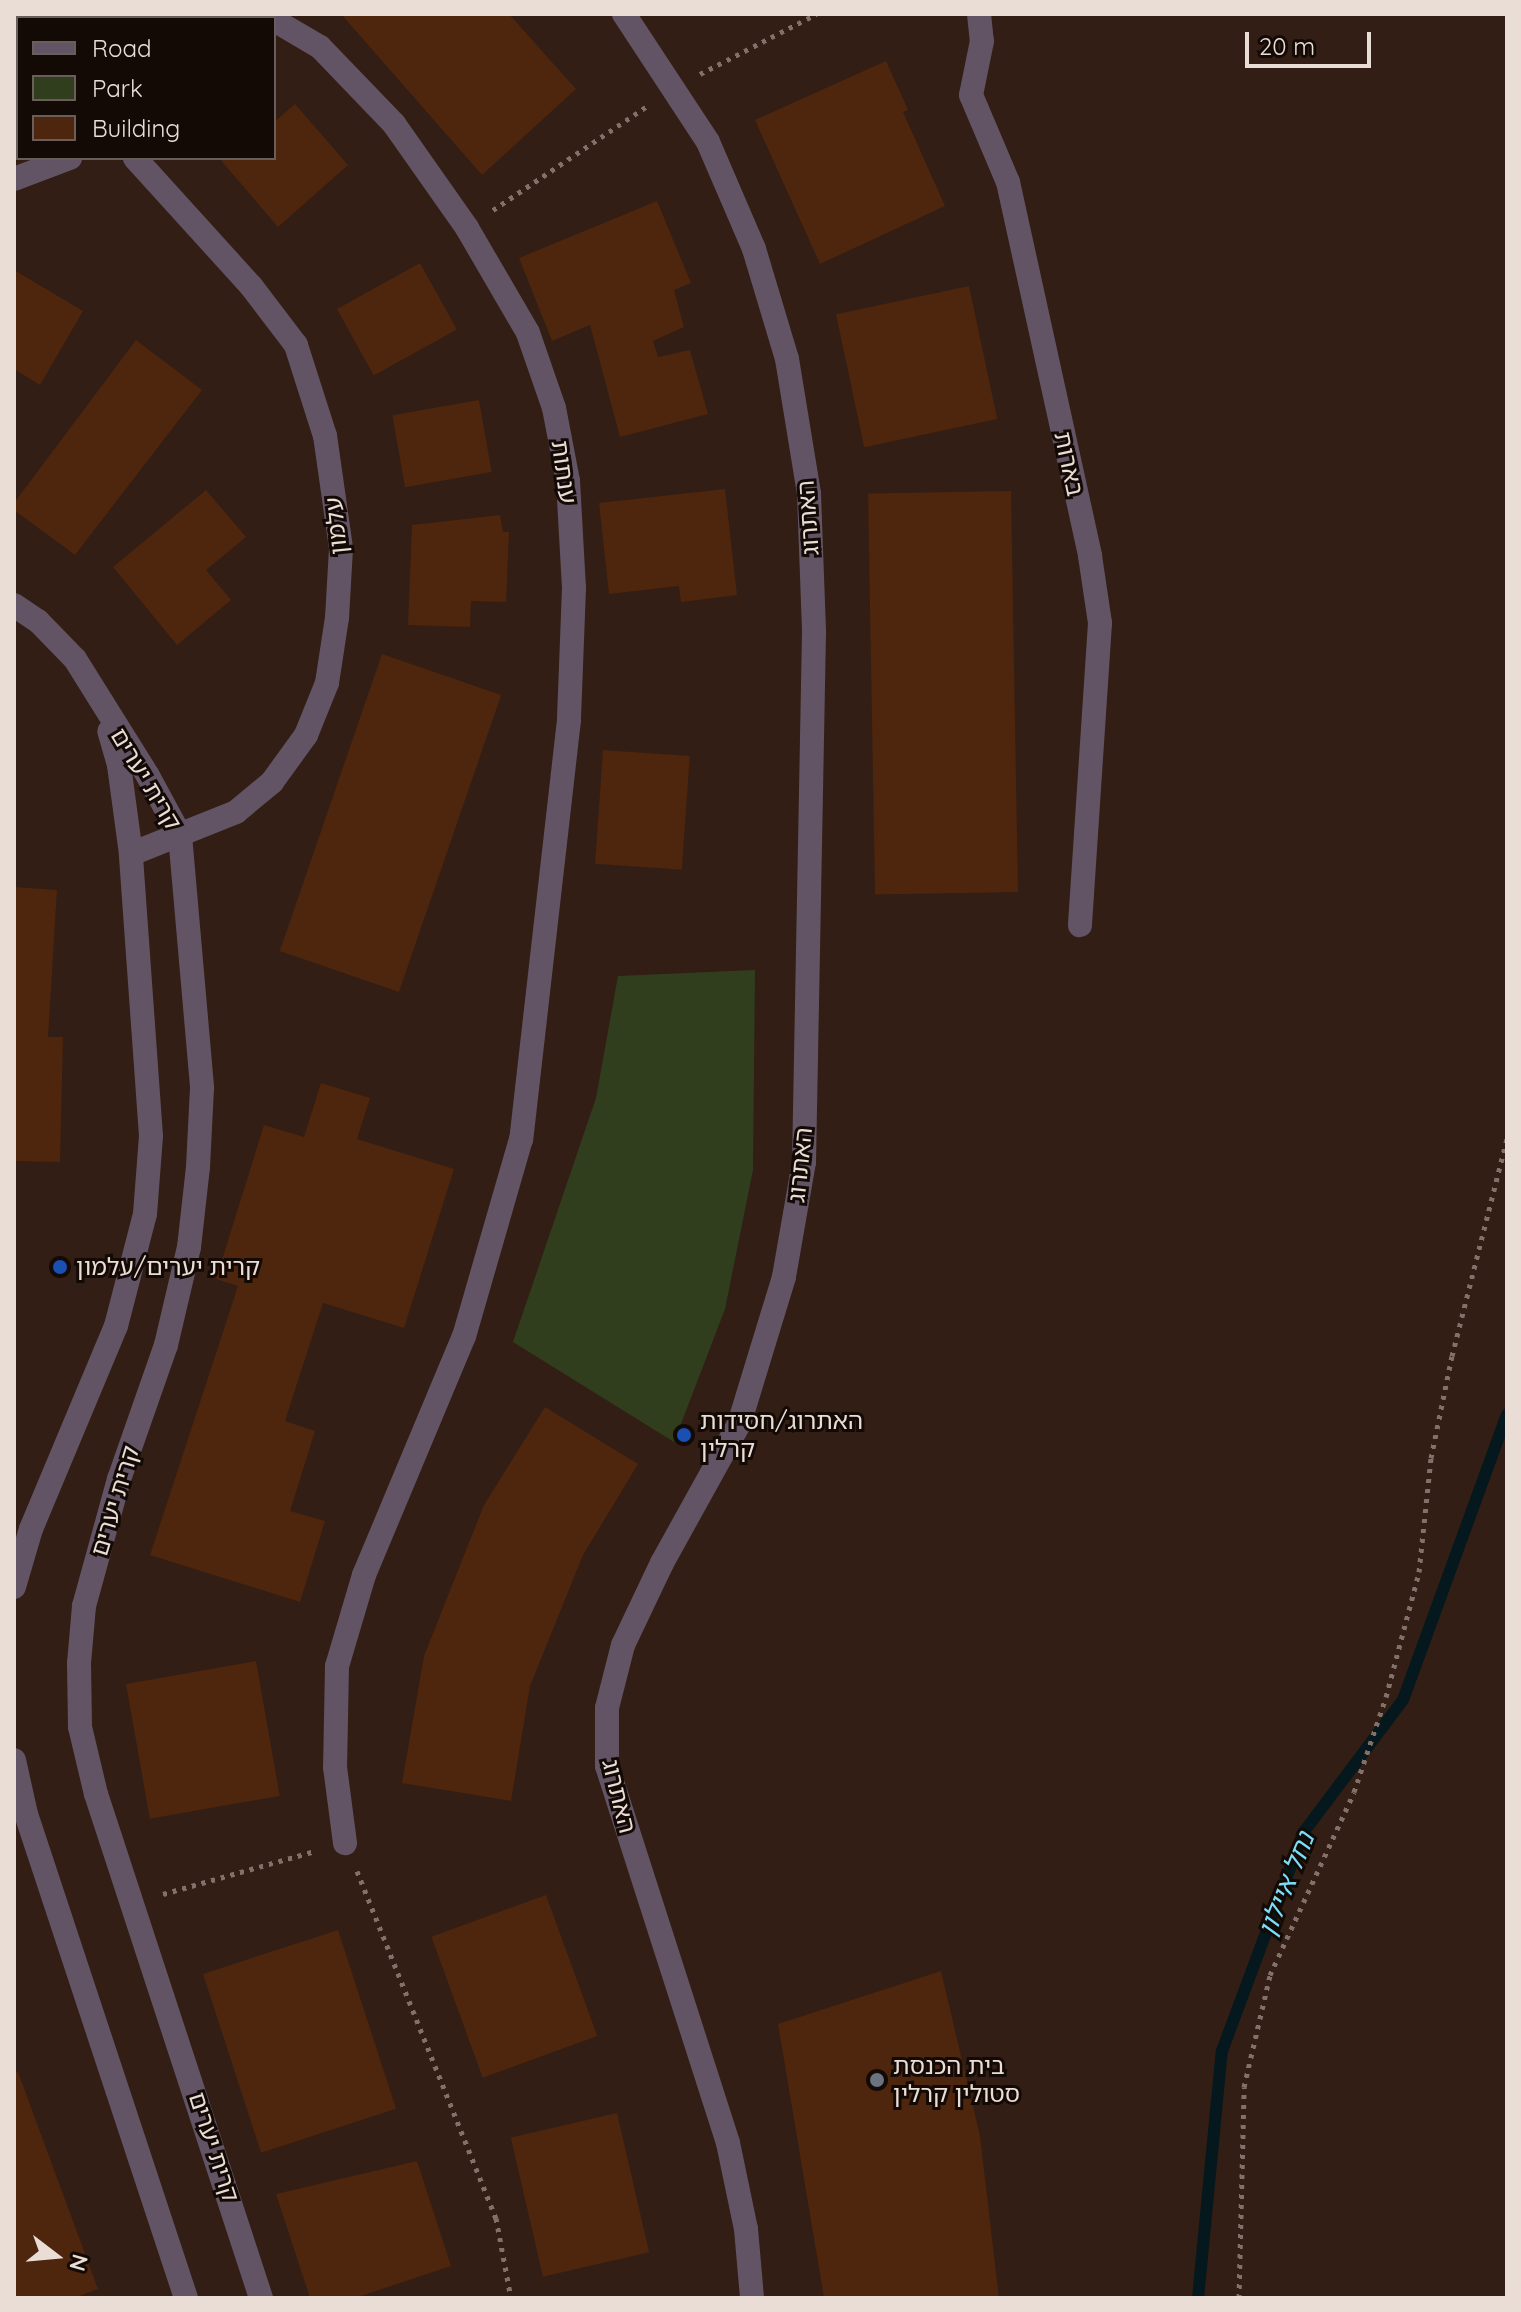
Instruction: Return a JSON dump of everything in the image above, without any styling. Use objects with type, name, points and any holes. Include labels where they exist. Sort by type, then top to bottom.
[{"type":"street","name":"האתרוג","points":[[624,14],[708,142],[754,249],[787,359],[809,494],[814,632],[804,1162],[784,1277],[739,1424],[662,1563],[623,1645],[607,1708],[607,1766],[728,2143],[746,2229],[752,2298]]},
{"type":"street","name":"בארות","points":[[979,14],[982,41],[971,95],[1008,182],[1090,556],[1100,623],[1080,925]]},
{"type":"street","name":"ענתות","points":[[276,21],[320,47],[394,124],[467,228],[528,333],[554,408],[568,481],[574,588],[569,720],[521,1139],[464,1336],[364,1575],[337,1666],[335,1767],[345,1843]]},
{"type":"street","points":[[14,179],[65,160]]},
{"type":"street","name":"עלמון","points":[[131,854],[236,812],[272,782],[306,735],[327,683],[337,618],[341,548],[325,436],[296,345],[251,286],[137,160]]},
{"type":"street","name":"קרית יערים","points":[[14,605],[38,621],[75,659],[101,706],[148,776],[180,835],[202,1088],[189,1247],[166,1345],[119,1479],[84,1606],[79,1663],[83,1740],[96,1794],[261,2298]]},
{"type":"street","name":"קרית יערים","points":[[14,1587],[31,1529],[116,1326],[145,1214],[151,1136],[131,854],[119,765],[101,706]]},
{"type":"street","points":[[14,1760],[26,1814],[186,2298]]},
{"type":"path","points":[[467,228],[673,88],[816,14]]},
{"type":"path","points":[[1239,2298],[1244,2087],[1270,1975],[1354,1792],[1386,1697],[1419,1572],[1431,1458],[1452,1356],[1507,1139]]},
{"type":"path","points":[[133,1903],[345,1843],[496,2218],[511,2298]]},
{"type":"green space","points":[[755,970],[753,1170],[725,1309],[674,1442],[513,1342],[596,1098],[618,976]]},
{"type":"building","points":[[341,14],[509,14],[576,89],[482,175]]},
{"type":"building","points":[[886,61],[908,110],[903,112],[945,206],[820,264],[755,120]]},
{"type":"building","points":[[295,104],[348,165],[278,227],[221,160],[276,160],[276,120]]},
{"type":"building","points":[[657,201],[691,283],[674,290],[684,327],[653,341],[658,357],[690,350],[708,414],[620,437],[590,325],[552,341],[519,258]]},
{"type":"building","points":[[420,263],[457,329],[374,376],[337,309]]},
{"type":"building","points":[[14,270],[83,311],[40,385],[14,369]]},
{"type":"building","points":[[969,286],[997,419],[864,447],[836,314]]},
{"type":"building","points":[[136,340],[202,390],[75,555],[14,510],[14,503]]},
{"type":"building","points":[[479,400],[492,472],[405,487],[392,415]]},
{"type":"building","points":[[725,489],[737,595],[681,602],[679,586],[609,594],[599,503]]},
{"type":"building","points":[[206,490],[246,537],[206,570],[231,600],[177,645],[113,567]]},
{"type":"building","points":[[1011,491],[1018,892],[875,894],[868,493]]},
{"type":"building","points":[[500,515],[503,532],[509,532],[506,602],[471,601],[470,627],[408,625],[412,525]]},
{"type":"building","points":[[382,654],[501,695],[399,992],[280,951]]},
{"type":"building","points":[[603,750],[690,756],[682,870],[595,864]]},
{"type":"building","points":[[14,887],[57,890],[48,1037],[63,1037],[60,1162],[14,1161]]},
{"type":"building","points":[[321,1083],[370,1098],[357,1139],[454,1169],[404,1328],[323,1303],[285,1421],[315,1431],[290,1511],[325,1521],[300,1602],[150,1555],[238,1286],[216,1279],[264,1125],[304,1137]]},
{"type":"building","points":[[545,1407],[638,1464],[583,1555],[530,1686],[511,1801],[402,1783],[424,1656],[484,1505]]},
{"type":"building","points":[[256,1661],[280,1796],[150,1819],[126,1684]]},
{"type":"building","points":[[546,1895],[597,2036],[483,2078],[431,1937]]},
{"type":"building","points":[[338,1930],[396,2109],[261,2153],[203,1974]]},
{"type":"building","name":"בית הכנסת סטולין קרלין","points":[[941,1971],[980,2136],[999,2298],[824,2298],[778,2024]]},
{"type":"building","points":[[18,2072],[98,2289],[74,2298],[14,2298],[14,2073]]},
{"type":"building","points":[[617,2113],[649,2252],[543,2277],[511,2138]]},
{"type":"building","points":[[417,2161],[451,2266],[355,2298],[310,2298],[276,2194]]},
{"type":"waterway","name":"נחל איילון","points":[[1198,2298],[1222,2051],[1303,1833],[1403,1700],[1507,1414]]},
{"type":"place","name":"קרית יערים/עלמון","points":[[60,1267]]},
{"type":"place","name":"האתרוג/חסידות קרלין","points":[[684,1435]]},
{"type":"place","name":"בית הכנסת סטולין קרלין","points":[[877,2080]]}]
